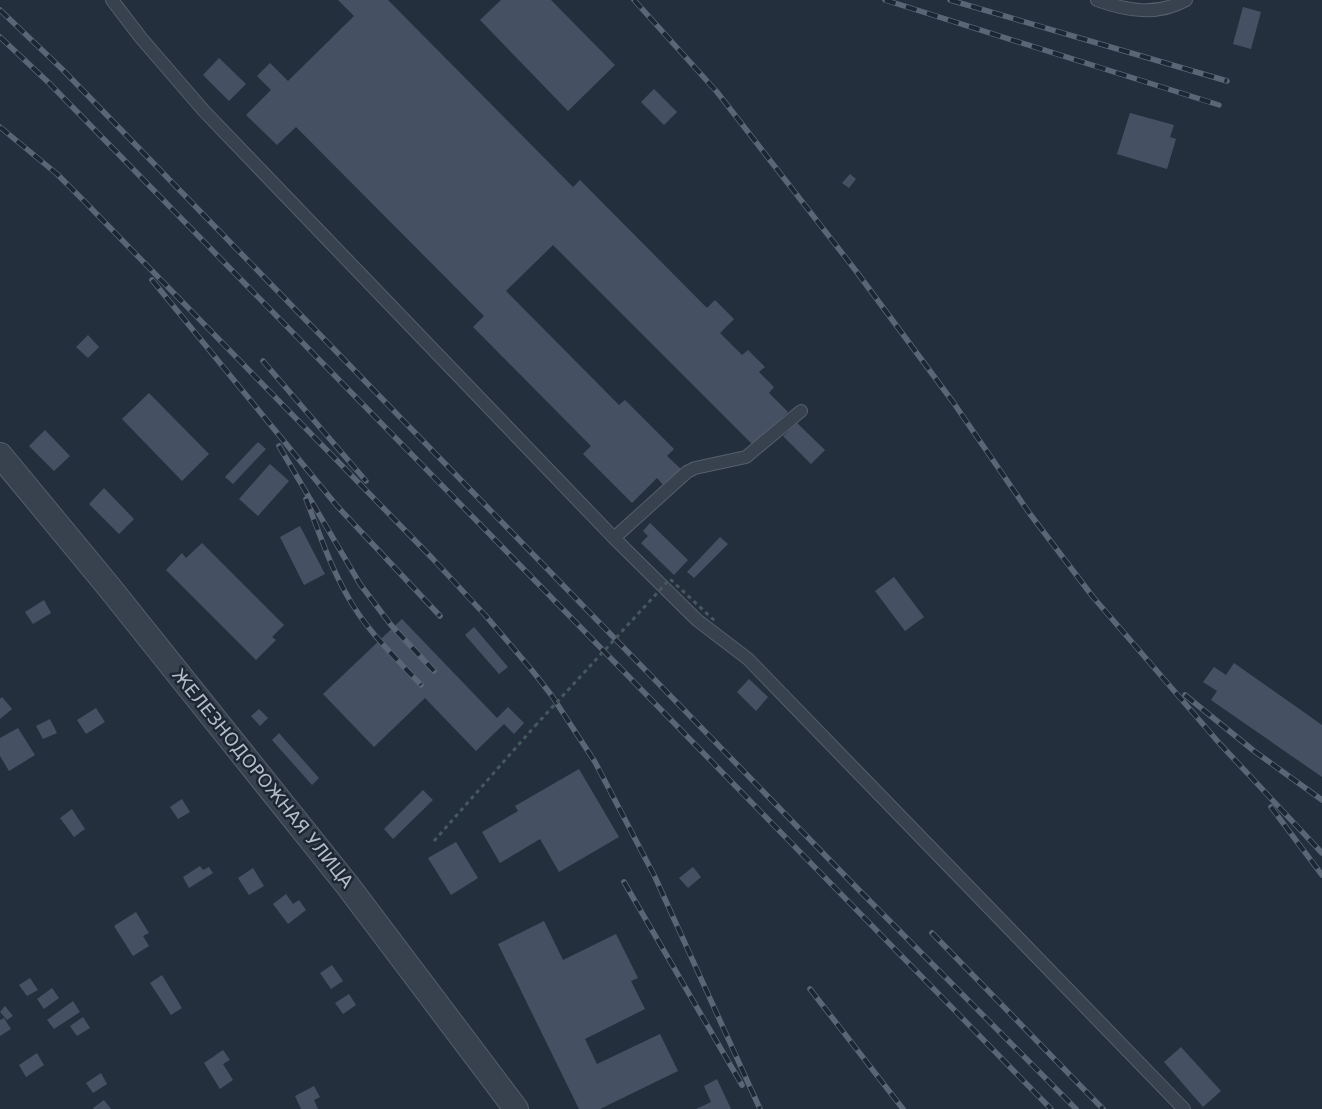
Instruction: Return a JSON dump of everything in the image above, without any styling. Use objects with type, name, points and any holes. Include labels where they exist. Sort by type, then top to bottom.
[{"type":"street","name":"ЖЕЛЕЗНОДОРОЖНАЯ УЛИЦА","points":[[0,455],[109,587],[348,886],[516,1109]]},
{"type":"lane","points":[[112,0],[204,111],[614,538],[697,620],[748,659],[1184,1109]]},
{"type":"lane","points":[[1097,0],[1144,11],[1167,8],[1186,0]]},
{"type":"lane","points":[[614,538],[687,472],[695,468],[746,457],[801,411]]},
{"type":"path","points":[[434,841],[534,726],[670,579],[716,622]]},
{"type":"building","points":[[338,0],[388,0],[573,187],[580,180],[707,308],[715,300],[734,319],[720,333],[742,355],[748,350],[765,367],[759,372],[774,387],[769,393],[788,412],[754,446],[553,245],[506,291],[619,405],[625,400],[674,449],[667,456],[681,469],[664,486],[657,478],[632,503],[583,454],[591,446],[473,327],[484,316],[296,127],[277,145],[246,115],[271,90],[257,76],[270,63],[288,81],[354,16]]},
{"type":"building","points":[[501,0],[551,0],[615,65],[568,111],[480,20]]},
{"type":"building","points":[[1243,7],[1261,12],[1251,49],[1233,44]]},
{"type":"building","points":[[219,58],[246,84],[229,101],[203,75]]},
{"type":"building","points":[[654,89],[677,112],[664,125],[641,102]]},
{"type":"building","points":[[1130,113],[1174,125],[1170,137],[1176,139],[1167,169],[1117,154]]},
{"type":"building","points":[[850,174],[856,179],[849,188],[842,183]]},
{"type":"building","points":[[88,335],[99,347],[88,358],[76,347]]},
{"type":"building","points":[[149,393],[209,454],[182,481],[122,419]]},
{"type":"building","points":[[797,423],[825,450],[811,464],[783,436]]},
{"type":"building","points":[[45,430],[70,456],[54,471],[29,446]]},
{"type":"building","points":[[258,442],[266,449],[233,484],[225,477]]},
{"type":"building","points":[[270,464],[289,481],[258,516],[239,499]]},
{"type":"building","points":[[104,488],[134,519],[119,534],[89,504]]},
{"type":"building","points":[[650,523],[688,560],[674,575],[641,543],[648,536],[643,531]]},
{"type":"building","points":[[300,526],[325,574],[304,585],[280,537]]},
{"type":"building","points":[[720,537],[728,544],[694,578],[687,572]]},
{"type":"building","points":[[202,543],[284,625],[272,637],[276,640],[256,660],[166,570],[182,553],[186,558]]},
{"type":"building","points":[[894,577],[924,617],[905,631],[875,591]]},
{"type":"building","points":[[44,600],[51,613],[33,624],[25,612]]},
{"type":"building","points":[[402,619],[497,718],[508,707],[524,723],[514,734],[504,724],[476,751],[425,698],[374,747],[323,694]]},
{"type":"building","points":[[474,627],[508,667],[499,674],[465,635]]},
{"type":"building","points":[[1234,663],[1322,725],[1322,777],[1211,700],[1217,691],[1203,682],[1214,667],[1226,675]]},
{"type":"building","points":[[749,679],[768,697],[756,711],[737,692]]},
{"type":"building","points":[[2,697],[12,709],[0,719],[0,699]]},
{"type":"building","points":[[96,708],[105,722],[86,734],[77,720]]},
{"type":"building","points":[[259,709],[268,718],[260,726],[251,716]]},
{"type":"building","points":[[50,719],[57,733],[43,739],[36,726]]},
{"type":"building","points":[[18,728],[35,755],[9,771],[0,756],[0,738]]},
{"type":"building","points":[[279,733],[319,778],[312,785],[272,740]]},
{"type":"building","points":[[579,769],[619,837],[559,872],[540,839],[500,863],[482,832],[518,811],[515,806]]},
{"type":"building","points":[[423,790],[433,800],[393,839],[384,829]]},
{"type":"building","points":[[182,799],[190,812],[178,819],[170,807]]},
{"type":"building","points":[[72,809],[85,829],[74,837],[60,818]]},
{"type":"building","points":[[456,842],[478,878],[451,895],[428,858]]},
{"type":"building","points":[[200,866],[203,870],[209,867],[213,873],[189,888],[183,877]]},
{"type":"building","points":[[693,867],[701,877],[688,888],[679,878]]},
{"type":"building","points":[[253,868],[264,886],[249,895],[238,878]]},
{"type":"building","points":[[286,894],[293,904],[299,900],[306,910],[288,924],[273,904]]},
{"type":"building","points":[[136,912],[149,933],[143,936],[149,946],[133,956],[114,926]]},
{"type":"building","points":[[544,921],[563,960],[616,934],[638,978],[631,981],[645,1009],[585,1039],[597,1064],[660,1034],[678,1071],[600,1109],[579,1109],[498,944]]},
{"type":"building","points":[[332,965],[343,981],[331,989],[320,973]]},
{"type":"building","points":[[162,975],[182,1008],[171,1015],[150,983]]},
{"type":"building","points":[[30,978],[38,990],[27,996],[19,985]]},
{"type":"building","points":[[52,988],[59,998],[44,1009],[37,999]]},
{"type":"building","points":[[349,994],[356,1005],[343,1014],[335,1003]]},
{"type":"building","points":[[73,1001],[80,1012],[54,1029],[47,1020]]},
{"type":"building","points":[[5,1006],[13,1016],[7,1020],[0,1012]]},
{"type":"building","points":[[83,1017],[90,1028],[77,1036],[70,1026]]},
{"type":"building","points":[[4,1018],[11,1029],[0,1036],[0,1020]]},
{"type":"building","points":[[1181,1047],[1221,1091],[1203,1107],[1164,1062]]},
{"type":"building","points":[[223,1050],[230,1060],[223,1064],[233,1080],[220,1089],[204,1063]]},
{"type":"building","points":[[37,1053],[44,1065],[26,1077],[19,1065]]},
{"type":"building","points":[[101,1073],[107,1084],[93,1093],[86,1083]]},
{"type":"building","points":[[717,1079],[731,1109],[696,1109],[711,1102],[704,1086]]},
{"type":"building","points":[[314,1086],[320,1097],[314,1100],[318,1109],[301,1109],[295,1096]]},
{"type":"building","points":[[104,1100],[111,1109],[93,1108]]},
{"type":"railway","points":[[634,0],[717,92],[856,271],[953,402],[1030,514],[1093,597],[1220,744],[1322,853]]},
{"type":"railway","points":[[885,0],[1219,105]]},
{"type":"railway","points":[[950,0],[1227,81]]},
{"type":"railway","points":[[0,10],[63,70],[855,886],[1076,1109]]},
{"type":"railway","points":[[0,37],[49,83],[1051,1109]]},
{"type":"railway","points":[[0,127],[57,174],[433,559],[485,615],[552,696],[595,762],[655,877],[760,1109]]},
{"type":"railway","points":[[152,280],[337,506],[440,616]]},
{"type":"railway","points":[[263,361],[366,481]]},
{"type":"railway","points":[[279,446],[360,584],[391,625],[434,671]]},
{"type":"railway","points":[[306,499],[325,549],[355,609],[382,643],[421,685]]},
{"type":"railway","points":[[1185,695],[1254,751],[1322,800]]},
{"type":"railway","points":[[1271,807],[1322,875]]},
{"type":"railway","points":[[624,882],[742,1085]]},
{"type":"railway","points":[[932,933],[1103,1109]]},
{"type":"railway","points":[[810,989],[903,1109]]}]
